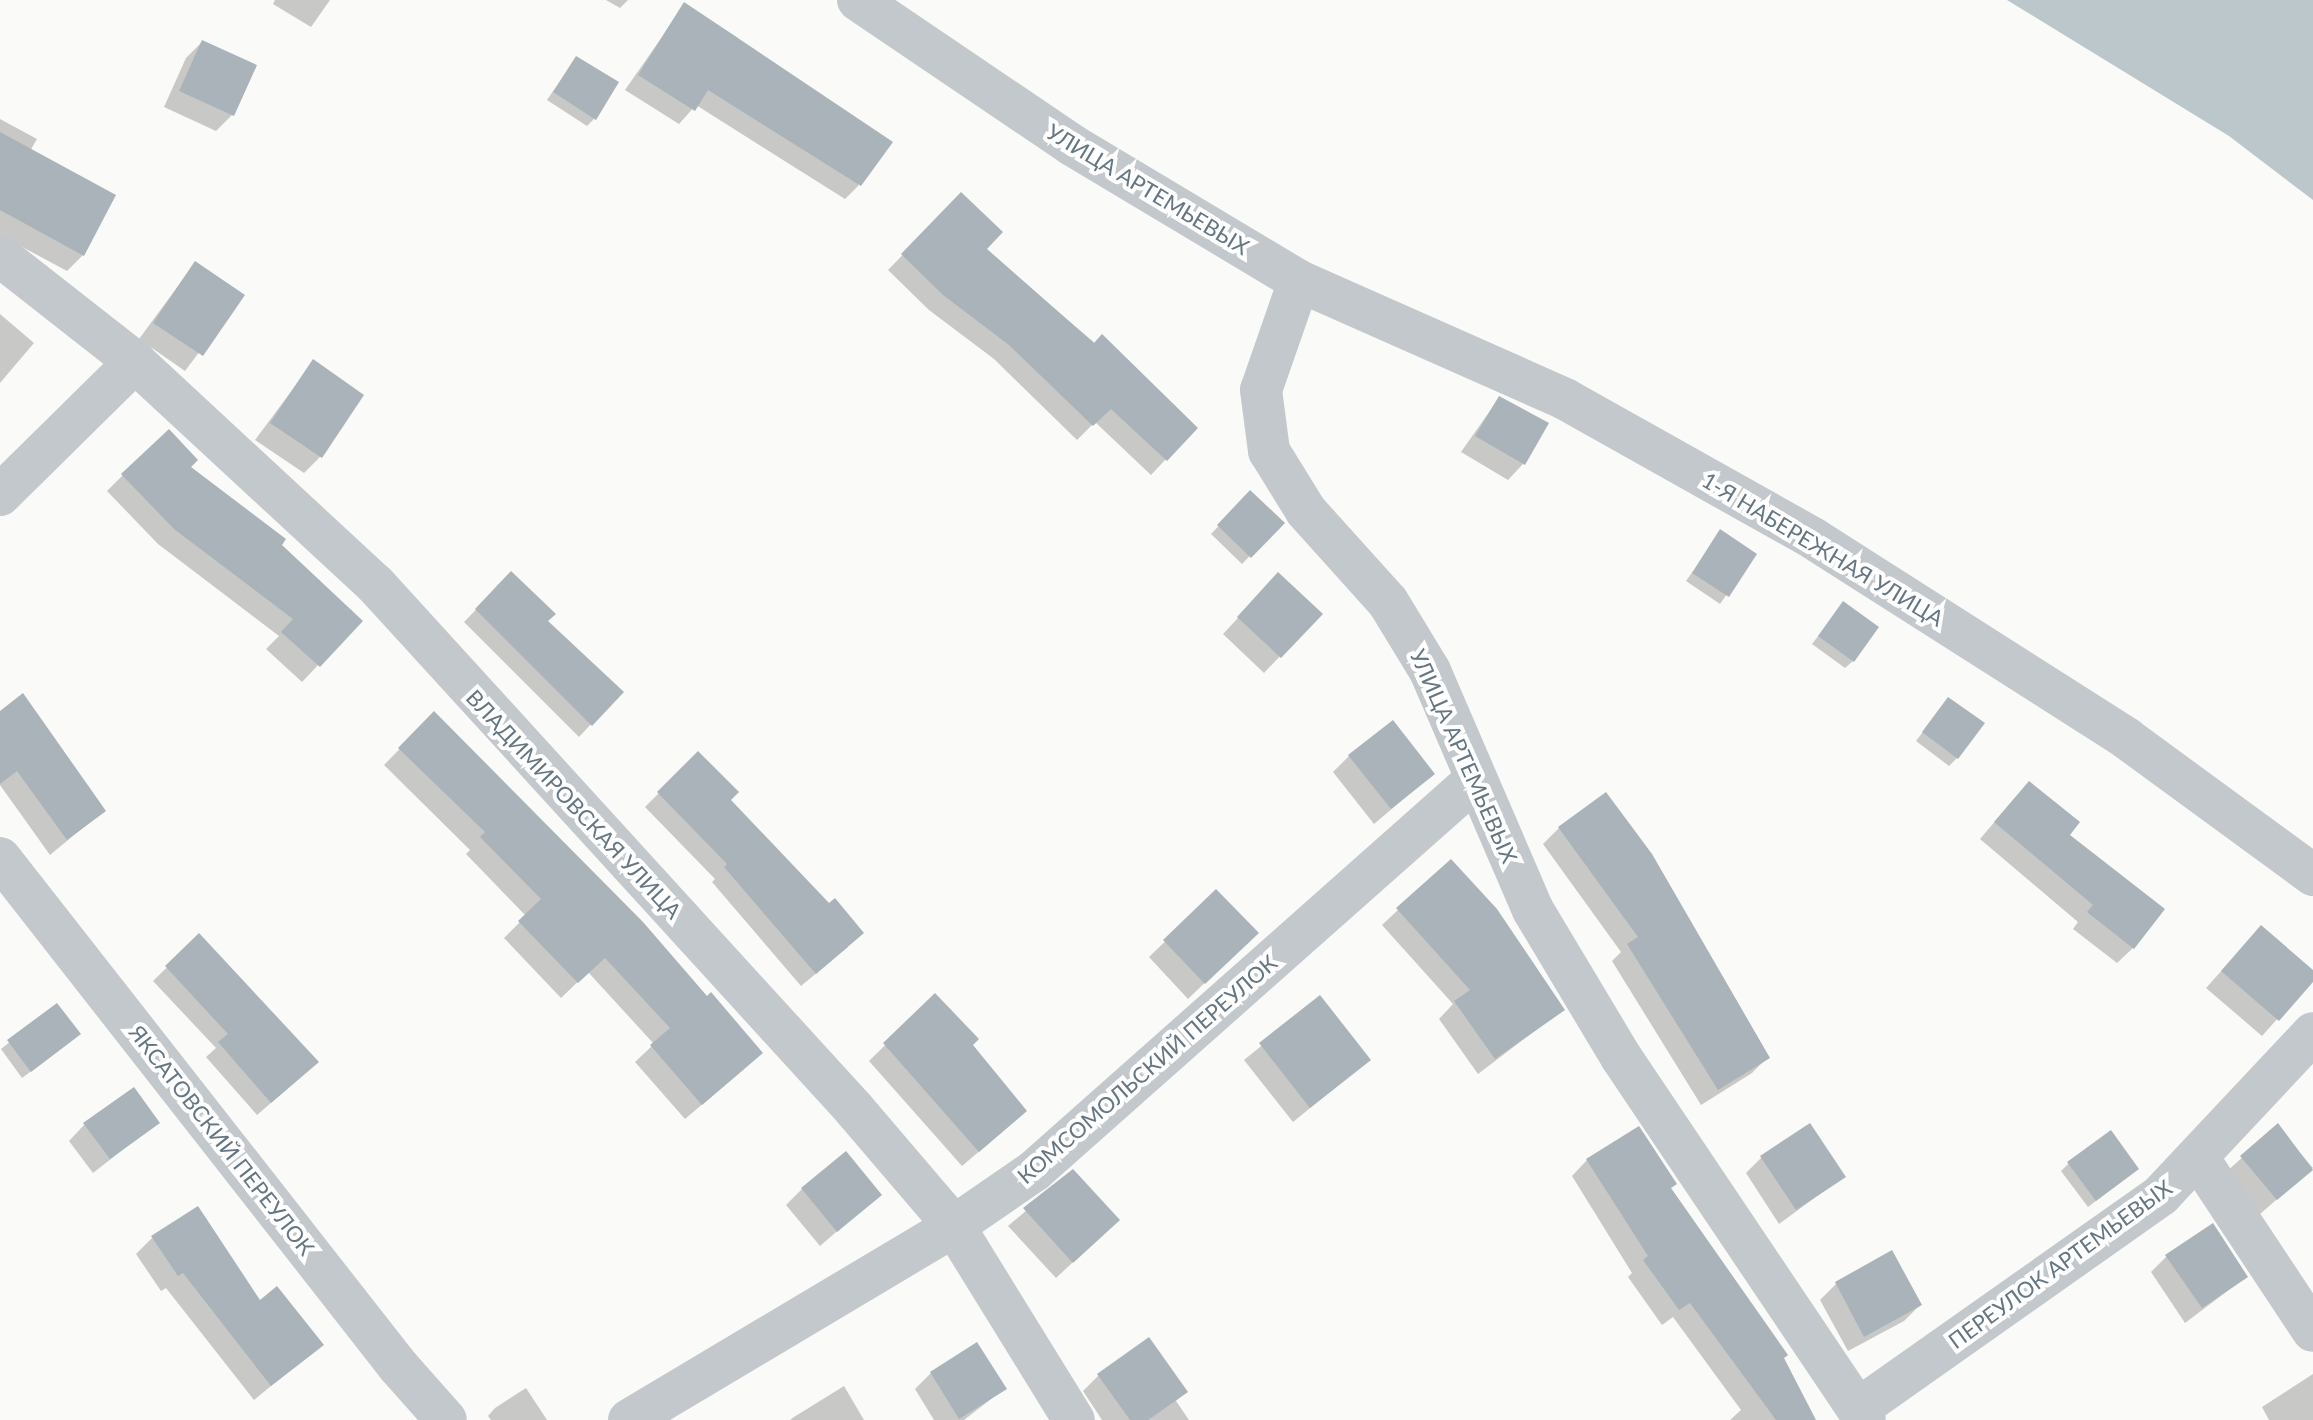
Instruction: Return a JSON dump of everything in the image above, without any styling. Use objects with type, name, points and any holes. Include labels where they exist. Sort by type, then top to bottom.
[{"type":"street","name":"УЛИЦА АРТЕМЬЕВЫХ","points":[[858,0],[1072,145],[1299,281],[1261,390],[1269,451],[1306,511],[1388,602],[1430,671],[1533,910],[1621,1057],[1861,1414]]},
{"type":"street","name":"ВЛАДИМИРОВСКАЯ УЛИЦА","points":[[0,256],[135,362],[375,584],[854,1109],[954,1226],[1074,1420]]},
{"type":"street","name":"1-Я НАБЕРЕЖНАЯ УЛИЦА","points":[[1299,281],[1565,399],[1814,539],[2126,738],[2313,875]]},
{"type":"street","points":[[0,495],[135,362]]},
{"type":"street","name":"КОМСОМОЛЬСКИЙ ПЕРЕУЛОК","points":[[629,1420],[954,1226],[1034,1171],[1475,780]]},
{"type":"street","name":"ЯКСАТОВСКИЙ ПЕРЕУЛОК","points":[[0,858],[398,1366],[446,1420]]},
{"type":"street","name":"ПЕРЕУЛОК АРТЕМЬЕВЫХ","points":[[1861,1414],[2161,1195],[2199,1159],[2313,1033]]},
{"type":"street","points":[[2199,1159],[2313,1331]]},
{"type":"shaded area","points":[[2007,0],[2313,0],[2313,200],[2229,136]]},
{"type":"building","points":[[684,2],[893,142],[861,186],[708,90],[695,111],[638,75]]},
{"type":"building","points":[[202,40],[257,65],[234,116],[179,91]]},
{"type":"building","points":[[576,56],[619,82],[596,120],[553,92]]},
{"type":"building","points":[[0,132],[116,195],[84,256],[0,210]]},
{"type":"building","points":[[961,192],[1003,232],[987,249],[1094,343],[1102,334],[1198,428],[1167,461],[1111,409],[1093,426],[1009,345],[943,295],[901,254]]},
{"type":"building","points":[[195,261],[245,295],[203,356],[153,323]]},
{"type":"building","points":[[313,359],[364,395],[322,458],[270,423]]},
{"type":"building","points":[[1499,396],[1549,423],[1525,465],[1475,436]]},
{"type":"building","points":[[169,429],[198,460],[191,467],[286,539],[282,545],[363,621],[320,667],[281,632],[293,619],[174,529],[121,474]]},
{"type":"building","points":[[1250,490],[1285,523],[1251,558],[1217,525]]},
{"type":"building","points":[[1720,529],[1757,554],[1729,597],[1692,573]]},
{"type":"building","points":[[511,571],[556,614],[548,621],[624,692],[592,726],[475,609]]},
{"type":"building","points":[[1278,572],[1323,614],[1281,658],[1237,617]]},
{"type":"building","points":[[1843,601],[1879,627],[1854,662],[1818,636]]},
{"type":"building","points":[[23,693],[106,811],[67,840],[17,771],[0,784],[0,711]]},
{"type":"building","points":[[1948,697],[1985,723],[1958,759],[1922,732]]},
{"type":"building","points":[[434,711],[643,922],[707,996],[711,992],[763,1053],[702,1105],[650,1045],[670,1028],[605,958],[578,983],[518,921],[541,899],[480,837],[485,832],[398,748]]},
{"type":"building","points":[[1393,720],[1435,774],[1391,809],[1348,755]]},
{"type":"building","points":[[698,751],[739,792],[731,800],[829,903],[835,898],[864,933],[816,974],[724,867],[727,864],[657,792]]},
{"type":"building","points":[[2029,781],[2080,822],[2070,835],[2165,909],[2134,949],[2087,912],[2093,905],[1994,822]]},
{"type":"building","points":[[1606,792],[1652,854],[1770,1058],[1718,1090],[1627,944],[1638,937],[1558,827]]},
{"type":"building","points":[[1451,859],[1497,909],[1565,1010],[1495,1059],[1454,1001],[1470,990],[1396,908]]},
{"type":"building","points":[[1216,889],[1259,933],[1205,984],[1163,940]]},
{"type":"building","points":[[2261,925],[2313,970],[2313,982],[2279,1021],[2221,971]]},
{"type":"building","points":[[199,933],[319,1062],[271,1103],[218,1042],[228,1034],[165,966]]},
{"type":"building","points":[[935,993],[979,1039],[973,1045],[1027,1111],[979,1152],[883,1043]]},
{"type":"building","points":[[1320,995],[1371,1060],[1310,1108],[1259,1043]]},
{"type":"building","points":[[57,1003],[81,1034],[31,1072],[7,1040]]},
{"type":"building","points":[[134,1087],[160,1123],[110,1159],[83,1123]]},
{"type":"building","points":[[1810,1123],[1846,1177],[1796,1210],[1760,1156]]},
{"type":"building","points":[[2278,1123],[2313,1170],[2277,1200],[2240,1156]]},
{"type":"building","points":[[1639,1126],[1677,1184],[1671,1188],[1788,1355],[1784,1358],[1816,1420],[1776,1420],[1690,1303],[1679,1310],[1643,1260],[1648,1256],[1586,1159]]},
{"type":"building","points":[[2111,1130],[2139,1169],[2096,1201],[2067,1162]]},
{"type":"building","points":[[846,1151],[882,1195],[837,1232],[801,1188]]},
{"type":"building","points":[[1073,1169],[1120,1220],[1073,1263],[1023,1208]]},
{"type":"building","points":[[198,1206],[260,1300],[277,1286],[324,1345],[271,1386],[183,1273],[178,1276],[151,1236]]},
{"type":"building","points":[[2213,1223],[2248,1277],[2202,1308],[2165,1255]]},
{"type":"building","points":[[1892,1250],[1922,1305],[1864,1337],[1835,1282]]},
{"type":"building","points":[[1149,1337],[1188,1392],[1148,1420],[1130,1420],[1097,1374]]},
{"type":"building","points":[[977,1342],[1007,1389],[959,1419],[930,1372]]}]
